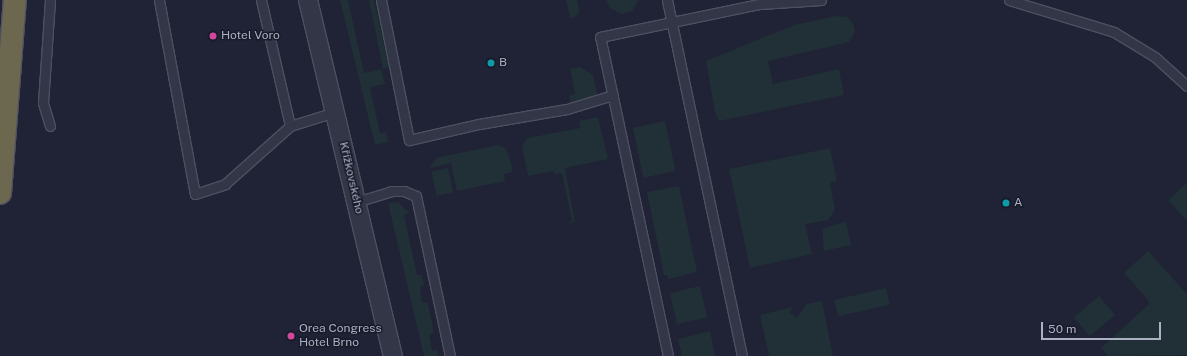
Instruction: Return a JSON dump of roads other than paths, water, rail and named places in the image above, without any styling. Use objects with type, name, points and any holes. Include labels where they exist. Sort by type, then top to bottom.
[{"type":"highway","points":[[0,193],[15,0]]},
{"type":"street","name":"Křížkovského","points":[[308,0],[392,356]]},
{"type":"lane","points":[[50,0],[43,103],[50,126]]},
{"type":"lane","points":[[159,0],[195,194],[225,184],[290,126],[335,112]]},
{"type":"lane","points":[[261,0],[290,126]]},
{"type":"lane","points":[[381,0],[409,140],[479,124],[567,109],[613,95]]},
{"type":"lane","points":[[667,0],[742,356]]},
{"type":"lane","points":[[668,356],[600,37],[760,4],[821,0]]},
{"type":"lane","points":[[1009,0],[1114,32],[1155,56],[1187,86]]},
{"type":"lane","points":[[356,202],[391,191],[404,191],[416,196],[450,356]]},
{"type":"place","name":"Hotel Voro","points":[[213,36]]},
{"type":"place","name":"B","points":[[491,63]]},
{"type":"place","name":"A","points":[[1006,203]]},
{"type":"place","name":"Orea Congress Hotel Brno","points":[[291,336]]}]
